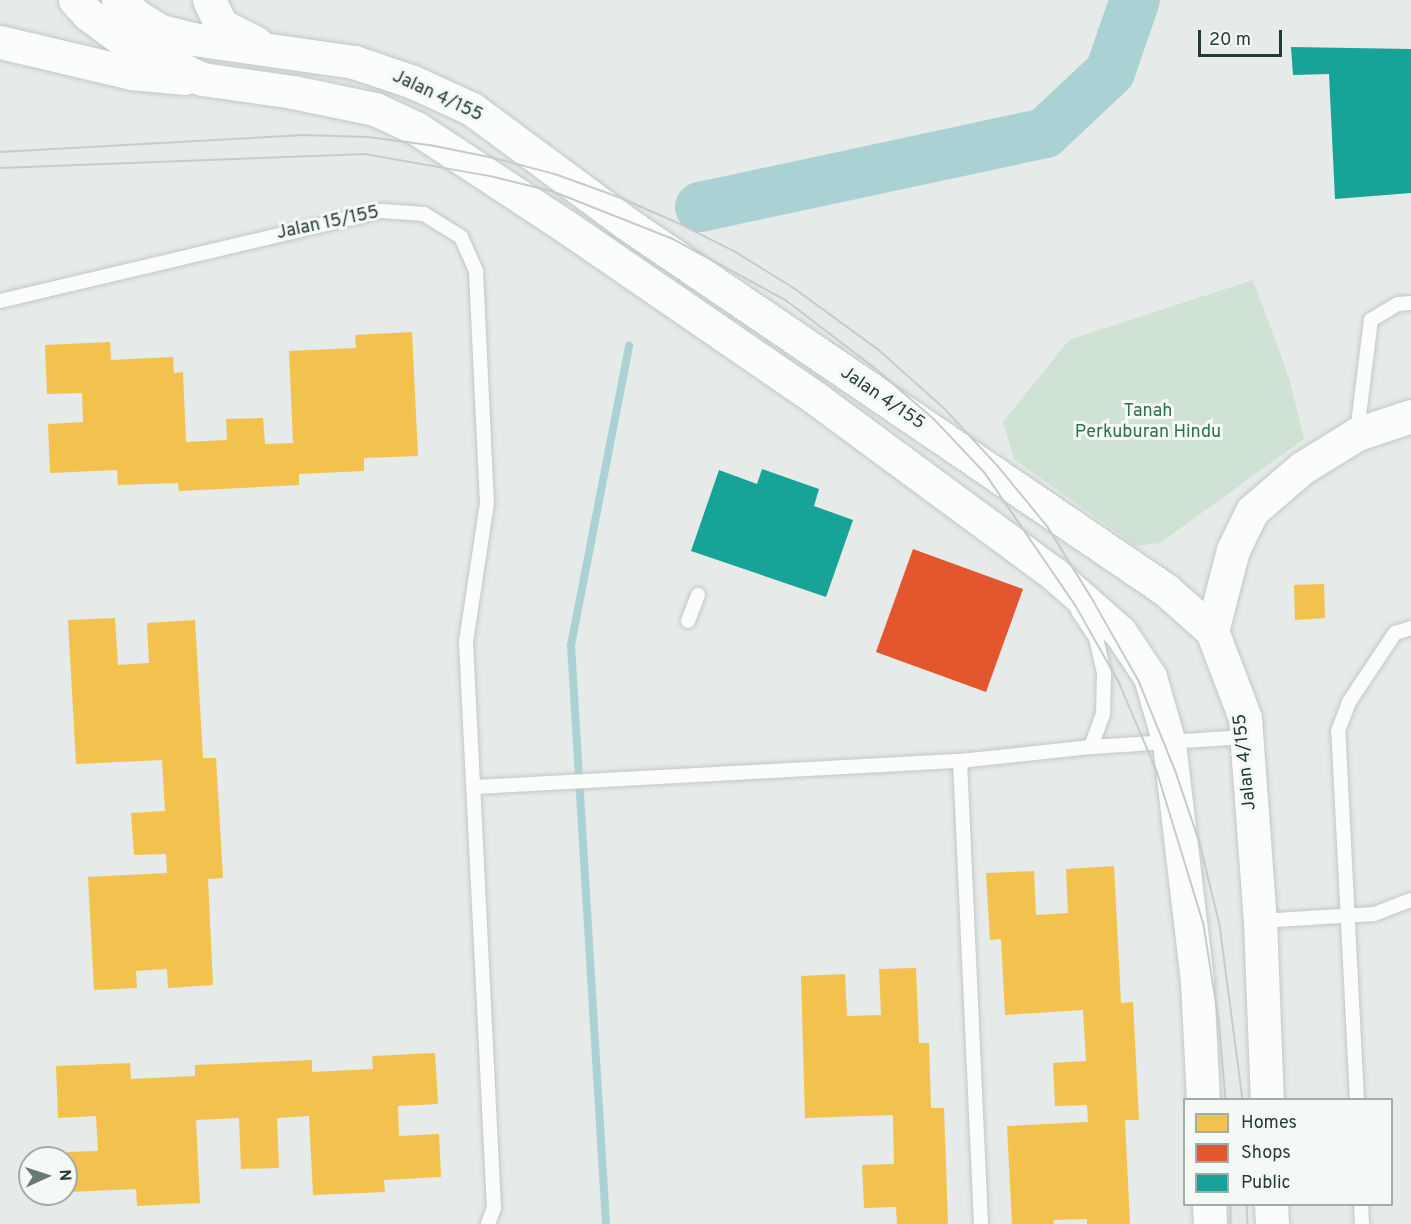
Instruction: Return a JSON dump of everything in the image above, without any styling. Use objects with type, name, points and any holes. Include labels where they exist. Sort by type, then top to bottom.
[{"type":"street","name":"Jalan 4/155","points":[[75,0],[88,14],[127,42],[202,79],[293,92],[375,109],[416,128],[568,228],[818,400],[1053,573],[1120,632],[1150,677],[1169,743],[1197,982],[1203,1098]]},
{"type":"street","name":"Jalan 4/155","points":[[118,0],[135,15],[162,30],[193,39],[354,62],[413,82],[472,109],[656,244],[1166,590],[1212,631],[1245,718],[1260,921],[1267,1098]]},
{"type":"street","points":[[208,0],[221,25],[268,49]]},
{"type":"street","points":[[0,42],[130,73],[202,79]]},
{"type":"street","points":[[1212,631],[1233,550],[1252,511],[1302,468],[1357,434],[1411,416]]},
{"type":"street","points":[[1209,1206],[1210,1224]]},
{"type":"street","points":[[1271,1206],[1272,1224]]},
{"type":"lane","name":"Jalan 15/155","points":[[0,301],[382,211],[424,214],[460,237],[476,271],[487,503],[466,642],[475,787],[494,1208],[488,1224]]},
{"type":"lane","points":[[1357,434],[1371,320],[1398,304],[1411,303]]},
{"type":"lane","points":[[1053,573],[1096,638],[1104,674],[1103,714],[1091,747]]},
{"type":"lane","points":[[688,621],[698,595]]},
{"type":"lane","points":[[1356,1098],[1338,730],[1348,702],[1395,633],[1411,628]]},
{"type":"lane","points":[[475,787],[960,761],[1091,747],[1246,737]]},
{"type":"lane","points":[[960,761],[981,1224]]},
{"type":"lane","points":[[1260,921],[1374,914],[1411,900]]},
{"type":"lane","points":[[1361,1206],[1362,1224]]},
{"type":"green space","name":"Tanah Perkuburan Hindu","points":[[1253,280],[1289,378],[1304,439],[1160,543],[1136,546],[1014,459],[1003,422],[1069,340]]},
{"type":"building: Homes","points":[[412,332],[418,456],[364,458],[364,471],[299,474],[299,485],[179,491],[178,483],[118,485],[117,470],[50,473],[48,424],[83,422],[82,393],[47,394],[45,345],[110,342],[111,360],[173,357],[174,373],[183,372],[186,442],[227,440],[226,419],[263,418],[265,444],[293,443],[289,351],[356,348],[355,335]]},
{"type":"building: Homes","points":[[1324,584],[1325,618],[1295,620],[1294,585]]},
{"type":"building: Homes","points":[[115,618],[118,665],[149,663],[147,623],[195,620],[203,758],[216,758],[223,878],[208,879],[213,985],[168,988],[167,969],[136,971],[137,988],[94,990],[88,877],[167,873],[166,854],[134,855],[131,813],[165,811],[162,760],[76,764],[68,620]]},
{"type":"building: Homes","points":[[1114,866],[1121,1003],[1133,1002],[1139,1120],[1125,1120],[1130,1224],[1087,1224],[1087,1219],[1053,1220],[1054,1224],[1012,1224],[1007,1126],[1088,1122],[1087,1105],[1055,1106],[1053,1063],[1086,1061],[1083,1010],[1005,1015],[1001,939],[990,940],[986,873],[1034,871],[1036,915],[1068,913],[1066,869]]},
{"type":"building: Homes","points":[[916,968],[919,1043],[929,1043],[931,1108],[944,1108],[948,1224],[897,1224],[896,1207],[864,1208],[862,1165],[894,1164],[893,1115],[805,1118],[801,976],[845,974],[847,1016],[881,1015],[879,969]]},
{"type":"building: Homes","points":[[435,1053],[438,1104],[398,1106],[399,1136],[439,1134],[441,1177],[384,1180],[385,1192],[313,1195],[309,1116],[277,1118],[279,1168],[241,1169],[239,1118],[196,1120],[200,1203],[137,1206],[136,1189],[78,1192],[78,1152],[98,1151],[96,1116],[58,1118],[56,1066],[130,1063],[131,1079],[195,1076],[195,1065],[312,1060],[312,1072],[373,1069],[372,1056]]},
{"type":"building: Shops","points":[[913,549],[1023,589],[986,692],[876,652]]},
{"type":"building: Public","points":[[1291,47],[1411,49],[1411,193],[1335,199],[1329,74],[1293,75]]},
{"type":"building: Public","points":[[762,469],[819,489],[814,506],[853,520],[826,597],[691,551],[719,470],[757,484]]},
{"type":"waterway","points":[[700,207],[1045,133],[1110,72],[1135,0]]},
{"type":"waterway","points":[[606,1224],[571,645],[629,346]]},
{"type":"tram line","points":[[0,152],[300,135],[368,137],[430,145],[494,158],[555,174],[619,197],[678,223],[734,251],[794,288],[879,350],[944,408],[998,466],[1048,527],[1139,681],[1175,769],[1200,843],[1220,925],[1243,1098]]},
{"type":"tram line","points":[[0,168],[365,154],[490,176],[552,191],[673,239],[787,301],[875,368],[934,419],[985,473],[1076,606],[1119,682],[1157,771],[1204,925],[1219,1020],[1226,1098]]},
{"type":"tram line","points":[[1231,1206],[1231,1224]]},
{"type":"tram line","points":[[1247,1206],[1248,1224]]}]
